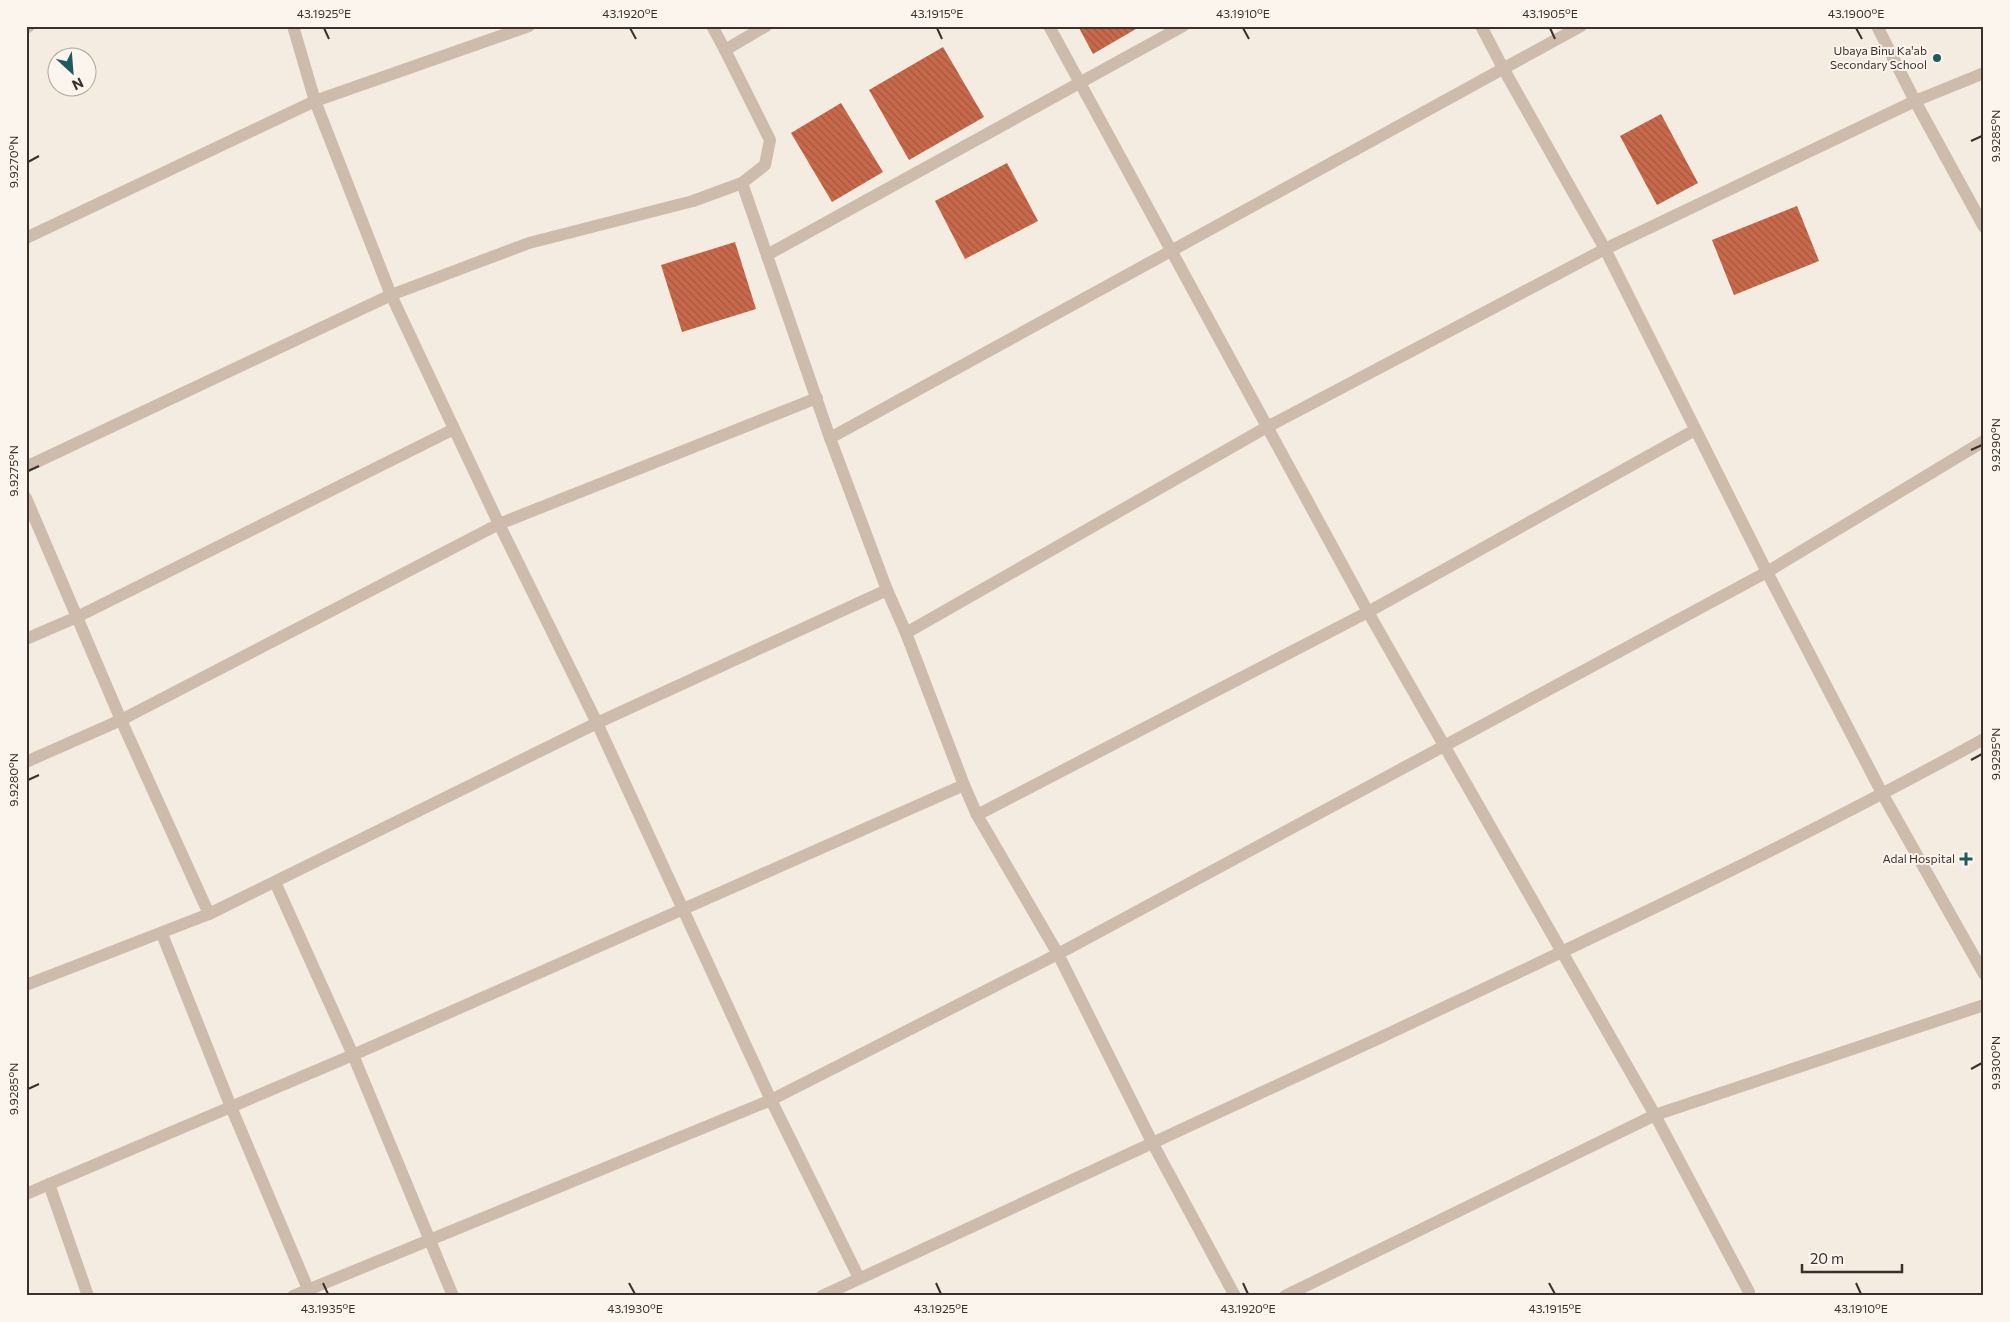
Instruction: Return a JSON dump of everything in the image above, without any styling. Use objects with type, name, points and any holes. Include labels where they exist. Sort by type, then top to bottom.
[{"type":"street","points":[[293,26],[315,101],[391,294],[454,429],[597,723],[771,1100],[860,1278]]},
{"type":"street","points":[[26,238],[315,101],[529,26]]},
{"type":"street","points":[[26,468],[391,294],[529,242],[693,201],[742,183],[765,164],[770,140],[712,26]]},
{"type":"street","points":[[725,50],[766,26]]},
{"type":"street","points":[[1049,26],[1368,612],[1655,1115],[1747,1295]]},
{"type":"street","points":[[767,255],[1183,26]]},
{"type":"street","points":[[1481,26],[1605,249],[1767,572],[1883,794],[1984,974]]},
{"type":"street","points":[[830,438],[1581,26]]},
{"type":"street","points":[[1877,26],[1915,101],[1984,227]]},
{"type":"street","points":[[906,633],[1267,427],[1605,249],[1915,101],[1984,73]]},
{"type":"street","points":[[742,183],[830,438],[887,590],[906,633],[964,785],[978,815],[1058,954],[1153,1144],[1235,1296]]},
{"type":"street","points":[[26,762],[121,720],[500,524],[817,398]]},
{"type":"street","points":[[26,639],[77,617],[454,429]]},
{"type":"street","points":[[978,815],[1368,612],[1695,430]]},
{"type":"street","points":[[293,1296],[771,1100],[1058,954],[1767,572],[1984,441]]},
{"type":"street","points":[[26,498],[121,720],[209,914]]},
{"type":"street","points":[[26,985],[162,934],[209,914],[597,723],[887,590]]},
{"type":"street","points":[[822,1296],[1153,1144],[1563,952],[1883,794],[1984,739]]},
{"type":"street","points":[[26,1194],[353,1055],[964,785]]},
{"type":"street","points":[[275,882],[353,1055],[428,1240],[453,1296]]},
{"type":"street","points":[[162,934],[231,1107],[308,1290]]},
{"type":"street","points":[[1285,1296],[1655,1115],[1984,1005]]},
{"type":"street","points":[[49,1184],[88,1296]]},
{"type":"building","points":[[1078,26],[1141,26],[1093,54]]},
{"type":"building","points":[[943,47],[984,117],[909,160],[869,90]]},
{"type":"building","points":[[841,103],[883,172],[832,202],[791,133]]},
{"type":"building","points":[[1661,114],[1698,183],[1657,205],[1620,136]]},
{"type":"building","points":[[1007,163],[1038,221],[965,259],[935,201]]},
{"type":"building","points":[[1797,206],[1819,261],[1734,295],[1712,240]]},
{"type":"building","points":[[735,242],[756,309],[682,332],[661,265]]},
{"type":"place","name":"Ubaya Binu Ka'ab Secondary School","points":[[1937,58]]},
{"type":"place","name":"Adal Hospital","points":[[1966,859]]}]
